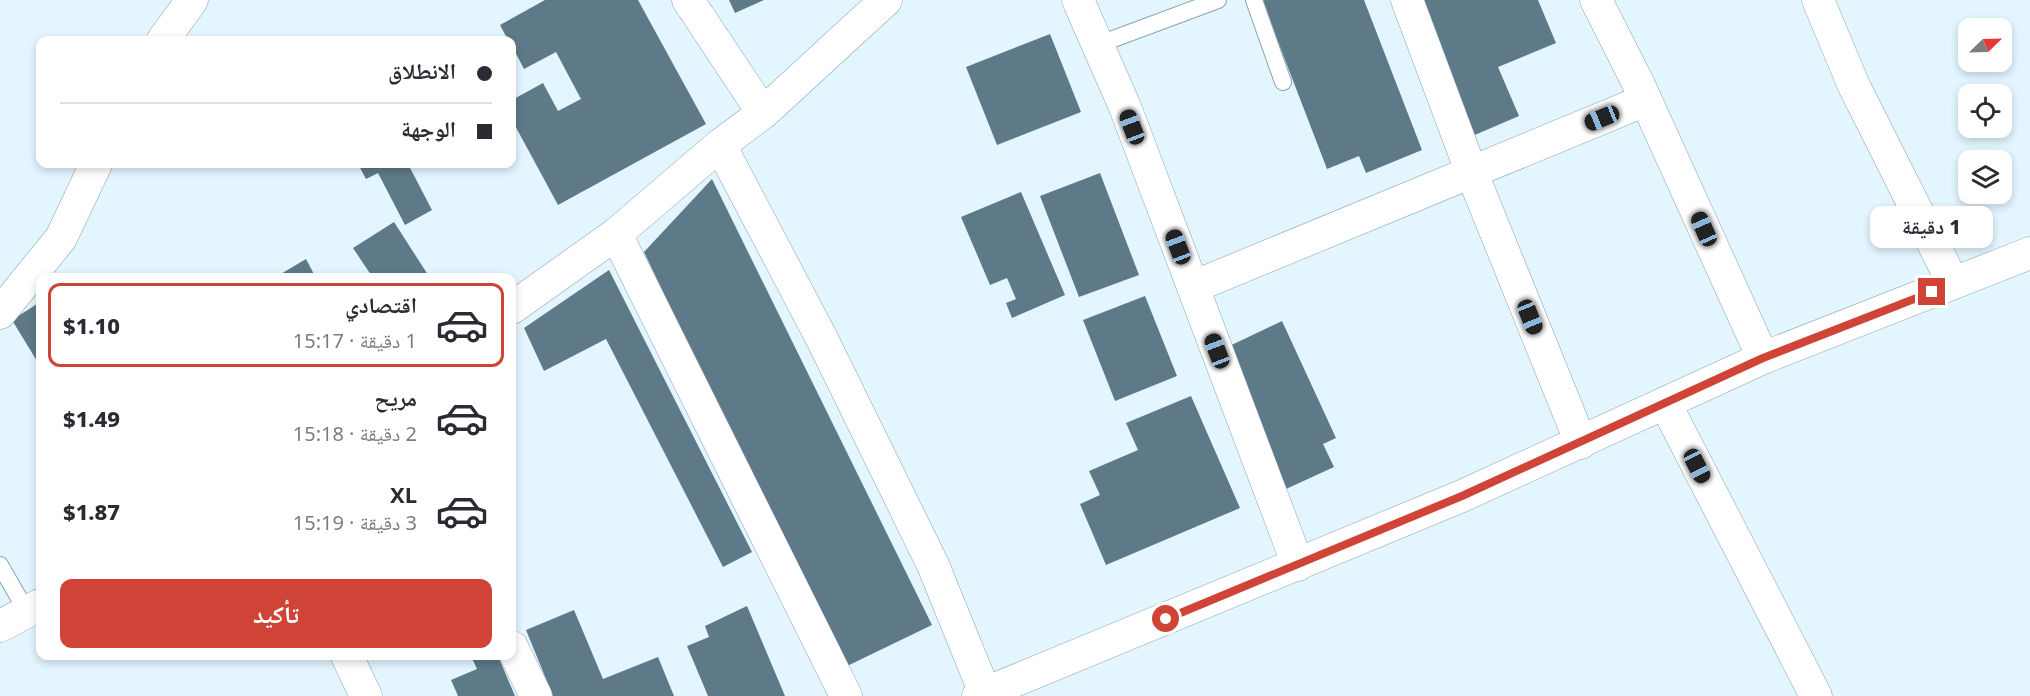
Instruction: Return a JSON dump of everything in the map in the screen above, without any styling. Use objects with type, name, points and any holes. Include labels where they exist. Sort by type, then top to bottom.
[{"type":"street","points":[[166,36],[192,0]]},
{"type":"street","points":[[688,0],[763,113]]},
{"type":"street","points":[[516,305],[616,234],[720,145],[763,113],[886,0]]},
{"type":"street","points":[[1078,0],[1125,107],[1298,565]]},
{"type":"street","points":[[1407,0],[1471,171],[1581,443]]},
{"type":"street","points":[[1596,0],[1646,100],[1763,358]]},
{"type":"street","points":[[1818,0],[1854,86],[1953,283]]},
{"type":"street","points":[[1193,287],[1646,100]]},
{"type":"street","points":[[720,145],[822,339],[933,565],[981,695],[1462,496],[1763,358],[2030,253]]},
{"type":"street","points":[[0,314],[61,238],[94,168]]},
{"type":"street","points":[[616,234],[846,696]]},
{"type":"street","points":[[1665,403],[1816,696]]},
{"type":"street","points":[[516,655],[536,696]]},
{"type":"street","points":[[349,660],[366,696]]},
{"type":"lane","points":[[1097,45],[1218,0]]},
{"type":"lane","points":[[1254,0],[1283,82]]},
{"type":"lane","points":[[0,565],[22,614]]},
{"type":"building","points":[[545,0],[638,0],[706,124],[558,205],[516,127],[516,98],[543,83],[558,111],[581,99],[556,52],[524,69],[516,54],[516,36],[506,36],[500,25]]},
{"type":"building","points":[[729,0],[764,0],[735,13]]},
{"type":"building","points":[[1262,0],[1364,0],[1422,150],[1366,173],[1359,156],[1327,169]]},
{"type":"building","points":[[1413,0],[1538,0],[1556,43],[1498,67],[1519,116],[1470,137]]},
{"type":"building","points":[[1050,34],[1081,112],[997,145],[966,67]]},
{"type":"building","points":[[360,168],[410,168],[432,210],[405,225],[378,173],[366,179]]},
{"type":"building","points":[[1100,173],[1139,275],[1079,297],[1040,196]]},
{"type":"building","points":[[712,179],[932,625],[843,668],[644,252]]},
{"type":"building","points":[[1021,192],[1065,295],[1012,318],[1006,303],[1016,299],[1007,278],[990,285],[961,217]]},
{"type":"building","points":[[394,222],[427,273],[370,273],[353,248]]},
{"type":"building","points":[[306,259],[313,273],[282,273]]},
{"type":"building","points":[[609,270],[752,552],[723,567],[606,339],[544,371],[524,328]]},
{"type":"building","points":[[1145,296],[1177,376],[1115,401],[1083,320]]},
{"type":"building","points":[[36,305],[36,359],[12,320]]},
{"type":"building","points":[[1282,321],[1336,438],[1323,444],[1334,467],[1286,489],[1221,350]]},
{"type":"building","points":[[1191,396],[1240,508],[1106,565],[1080,504],[1100,495],[1089,471],[1138,450],[1126,423]]},
{"type":"building","points":[[747,606],[785,696],[708,696],[687,646],[709,637],[705,626]]},
{"type":"building","points":[[574,610],[603,679],[658,657],[674,696],[553,696],[526,630]]},
{"type":"building","points":[[473,660],[500,660],[515,696],[458,696],[451,680],[477,669]]},
{"type":"route","points":[[1166,619],[1462,496],[1763,358],[1932,292]]}]
